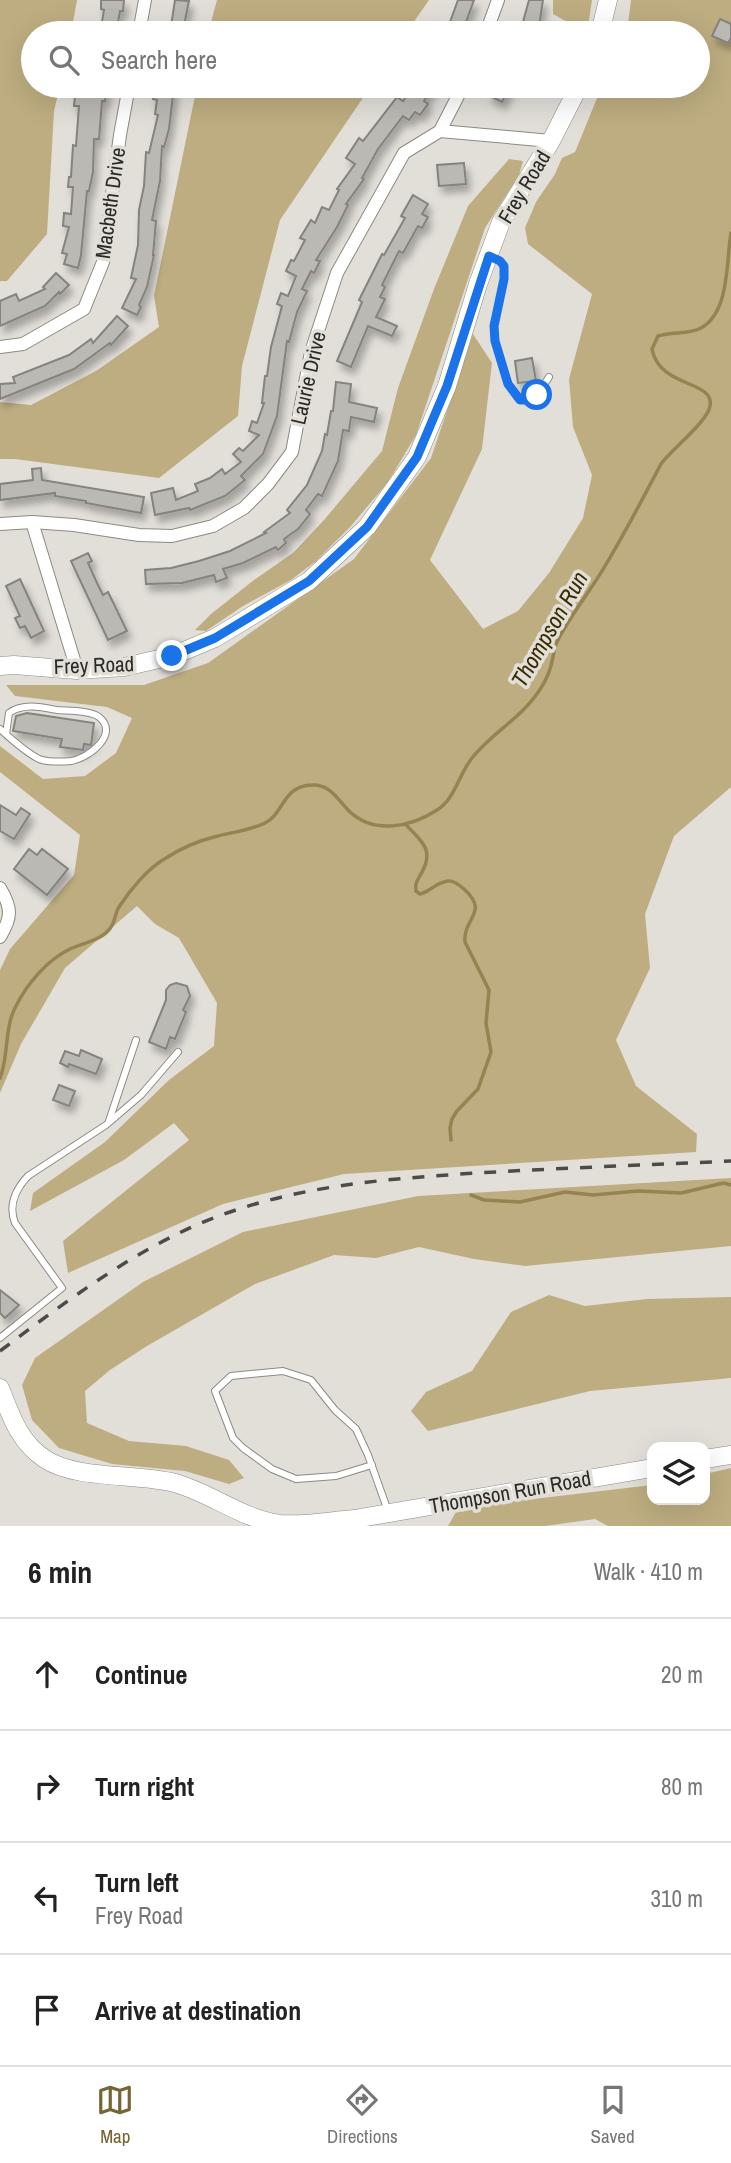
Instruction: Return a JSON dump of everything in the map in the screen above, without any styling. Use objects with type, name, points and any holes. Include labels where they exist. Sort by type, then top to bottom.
[{"type":"street","points":[[141,21],[145,0]]},
{"type":"street","points":[[490,21],[498,0]]},
{"type":"street","points":[[603,21],[608,0]]},
{"type":"street","name":"Macbeth Drive","points":[[0,347],[23,344],[84,309],[103,262],[127,98]]},
{"type":"street","points":[[457,98],[440,131],[551,141]]},
{"type":"street","name":"Frey Road","points":[[0,666],[77,670],[124,667],[172,656],[215,638],[309,581],[367,527],[417,457],[447,386],[501,222],[551,141],[573,98]]},
{"type":"street","name":"Laurie Drive","points":[[0,524],[74,524],[139,535],[172,536],[212,526],[244,508],[268,484],[292,452],[311,352],[337,273],[404,153],[440,131]]},
{"type":"street","points":[[32,522],[77,670]]},
{"type":"street","points":[[0,888],[9,905],[9,914],[0,937]]},
{"type":"street","name":"Thompson Run Road","points":[[0,1388],[19,1434],[48,1461],[62,1467],[176,1483],[252,1516],[283,1524],[309,1525],[647,1469]]},
{"type":"street","points":[[710,1458],[731,1454]]},
{"type":"lane","points":[[489,256],[504,266],[504,279],[494,326],[495,341],[508,384],[520,400],[529,400],[537,395],[549,377]]},
{"type":"lane","points":[[33,706],[97,715],[105,723],[107,730],[106,737],[86,754],[72,761],[41,760],[3,732],[9,713],[16,708],[33,706]]},
{"type":"lane","points":[[108,1123],[136,1040]]},
{"type":"lane","points":[[0,1338],[62,1289],[15,1223],[12,1202],[15,1195],[28,1176],[108,1123],[141,1095],[178,1052]]},
{"type":"lane","points":[[372,1465],[336,1476],[296,1479],[272,1469],[233,1438],[215,1391],[231,1376],[283,1371],[311,1380],[335,1410],[356,1429],[372,1465],[388,1513]]},
{"type":"shaded area","points":[[0,0],[77,0],[73,21],[21,21],[21,98],[57,98],[54,111],[47,234],[7,281],[0,281]]},
{"type":"shaded area","points":[[217,0],[429,0],[414,21],[211,21]]},
{"type":"shaded area","points":[[553,0],[592,0],[589,21],[566,21],[553,14]]},
{"type":"shaded area","points":[[631,0],[731,0],[731,787],[674,836],[645,914],[650,968],[616,1040],[636,1086],[697,1134],[696,1152],[344,1174],[223,1204],[68,1273],[63,1241],[189,1140],[174,1123],[124,1160],[30,1211],[33,1193],[105,1142],[169,1080],[214,1046],[217,1003],[179,938],[155,924],[137,906],[65,968],[21,1044],[0,1093],[0,970],[10,949],[74,875],[80,835],[0,772],[0,746],[43,779],[85,776],[116,753],[132,718],[107,707],[15,696],[6,685],[144,685],[208,663],[354,559],[431,458],[473,334],[492,363],[482,449],[430,560],[483,629],[518,611],[549,573],[583,518],[592,475],[573,427],[569,379],[592,294],[528,244],[525,228],[536,202],[555,174],[562,158],[575,152],[597,98],[710,98],[710,21],[628,21]]},
{"type":"shaded area","points":[[195,98],[363,98],[280,220],[242,366],[238,416],[159,478],[0,459],[0,402],[31,405],[96,371],[159,327],[154,296]]},
{"type":"shaded area","points":[[509,159],[523,161],[519,175],[485,228],[416,435],[388,482],[351,526],[316,561],[291,580],[243,606],[206,631],[195,630],[254,580],[293,553],[382,451],[398,388],[468,206]]},
{"type":"shaded area","points":[[731,1178],[731,1246],[525,1266],[474,1259],[419,1247],[376,1258],[334,1255],[255,1284],[147,1346],[110,1370],[85,1391],[87,1423],[129,1441],[186,1446],[229,1460],[244,1478],[229,1484],[185,1471],[112,1464],[59,1448],[32,1420],[22,1385],[35,1358],[143,1282],[243,1232],[418,1196]]},
{"type":"shaded area","points":[[549,1295],[585,1306],[647,1299],[731,1297],[731,1378],[590,1391],[428,1431],[411,1411],[426,1392],[472,1371],[511,1312]]},
{"type":"shaded area","points":[[731,1468],[731,1526],[608,1526],[595,1519],[545,1526],[448,1526],[456,1512],[491,1504],[647,1486],[647,1505],[710,1505],[710,1473]]},
{"type":"building","points":[[101,0],[124,0],[118,21],[102,21],[104,10],[101,9]]},
{"type":"building","points":[[175,0],[189,1],[185,21],[172,21]]},
{"type":"building","points":[[458,0],[474,0],[466,21],[450,21]]},
{"type":"building","points":[[529,0],[543,0],[540,21],[523,21]]},
{"type":"building","points":[[720,19],[731,24],[731,38],[728,43],[712,36]]},
{"type":"building","points":[[75,98],[105,98],[102,101],[99,139],[94,139],[93,172],[87,191],[78,268],[64,264],[67,254],[62,253],[69,227],[63,226],[64,213],[71,214],[73,187],[68,187],[73,145],[76,146],[79,106],[74,106]]},
{"type":"building","points":[[173,98],[169,129],[164,147],[162,146],[160,181],[152,220],[156,221],[154,255],[137,315],[122,308],[136,279],[131,278],[138,245],[146,152],[149,153],[158,115],[155,114],[157,100],[153,99]]},
{"type":"building","points":[[396,98],[403,101],[405,98],[426,98],[424,101],[428,104],[420,115],[415,112],[409,120],[403,116],[378,149],[362,178],[364,179],[346,204],[348,205],[337,227],[316,260],[320,261],[314,273],[311,271],[302,289],[307,291],[297,312],[289,342],[287,341],[277,416],[263,454],[241,476],[245,480],[225,496],[190,510],[189,508],[155,515],[151,493],[173,488],[176,500],[198,491],[195,484],[222,469],[225,474],[241,462],[233,454],[239,448],[243,451],[259,435],[249,431],[252,421],[257,423],[264,403],[265,376],[282,306],[277,304],[281,293],[288,296],[296,276],[286,271],[305,240],[300,238],[311,220],[315,223],[322,207],[329,210],[339,190],[337,189],[355,164],[346,158],[359,138],[363,141]]},
{"type":"building","points":[[464,163],[466,184],[439,186],[437,165]]},
{"type":"building","points":[[413,195],[428,204],[422,214],[428,217],[422,228],[418,226],[403,253],[399,251],[382,285],[385,287],[380,297],[385,299],[376,317],[397,326],[392,336],[368,326],[351,367],[337,361],[362,302],[359,300],[382,254],[384,255],[405,218],[401,216]]},
{"type":"building","points":[[56,273],[69,285],[60,294],[59,292],[45,306],[0,326],[0,301],[16,294],[19,301],[45,289],[43,287]]},
{"type":"building","points":[[117,316],[128,326],[111,345],[110,343],[74,369],[0,399],[0,384],[15,383],[13,377],[69,355],[91,339],[93,343]]},
{"type":"building","points":[[532,358],[536,381],[518,383],[515,361]]},
{"type":"building","points":[[336,382],[351,384],[349,402],[377,408],[374,422],[351,417],[349,431],[343,430],[338,461],[322,496],[318,494],[306,510],[310,514],[298,529],[284,539],[286,543],[278,550],[276,547],[243,563],[223,569],[227,578],[216,582],[214,575],[182,583],[146,584],[145,570],[171,568],[230,551],[266,533],[264,532],[290,513],[287,510],[307,485],[322,451],[333,411]]},
{"type":"building","points":[[41,468],[42,480],[144,497],[141,513],[55,496],[55,493],[0,500],[0,484],[33,480],[32,469]]},
{"type":"building","points":[[88,553],[92,561],[88,563],[103,595],[108,592],[127,631],[108,640],[71,561]]},
{"type":"building","points":[[20,579],[44,631],[31,638],[25,626],[20,628],[15,618],[20,616],[6,586]]},
{"type":"building","points":[[27,713],[94,723],[91,745],[84,744],[83,750],[60,747],[62,739],[13,731],[16,716]]},
{"type":"building","points":[[0,805],[16,815],[21,808],[30,814],[14,839],[0,831]]},
{"type":"building","points":[[29,849],[37,855],[42,849],[68,869],[47,895],[14,869]]},
{"type":"building","points":[[176,983],[187,986],[190,996],[175,1039],[170,1037],[166,1049],[149,1042],[166,1000],[166,990]]},
{"type":"building","points":[[81,1050],[102,1059],[96,1074],[60,1063],[65,1051],[79,1056]]},
{"type":"building","points":[[59,1085],[75,1091],[69,1106],[53,1100]]},
{"type":"building","points":[[0,1290],[19,1305],[5,1318],[0,1313]]},
{"type":"waterway","name":"Thompson Run","points":[[0,1078],[12,1014],[32,981],[62,954],[98,938],[107,931],[119,907],[134,887],[166,858],[202,841],[265,823],[295,790],[312,785],[324,787],[359,819],[381,826],[416,821],[443,805],[453,793],[472,758],[524,709],[539,691],[548,675],[555,646],[562,632],[612,554],[661,464],[708,412],[709,398],[704,392],[665,371],[657,362],[652,349],[658,336],[701,328],[717,310],[725,285],[731,233]]},
{"type":"waterway","points":[[405,824],[425,846],[427,852],[416,891],[420,894],[441,883],[452,882],[464,889],[475,904],[465,942],[489,990],[486,1023],[491,1052],[478,1089],[452,1119],[451,1140]]},
{"type":"waterway","points":[[471,1195],[484,1200],[520,1202],[565,1192],[593,1195],[638,1191],[681,1193],[724,1183],[731,1185]]},
{"type":"railway","points":[[0,1351],[72,1298],[147,1250],[201,1223],[268,1200],[337,1186],[407,1178],[731,1161]]},
{"type":"route","points":[[172,656],[215,638],[309,581],[367,527],[417,457],[447,386],[489,256],[504,266],[504,279],[494,326],[495,341],[508,384],[520,400],[529,400],[537,395]]}]
